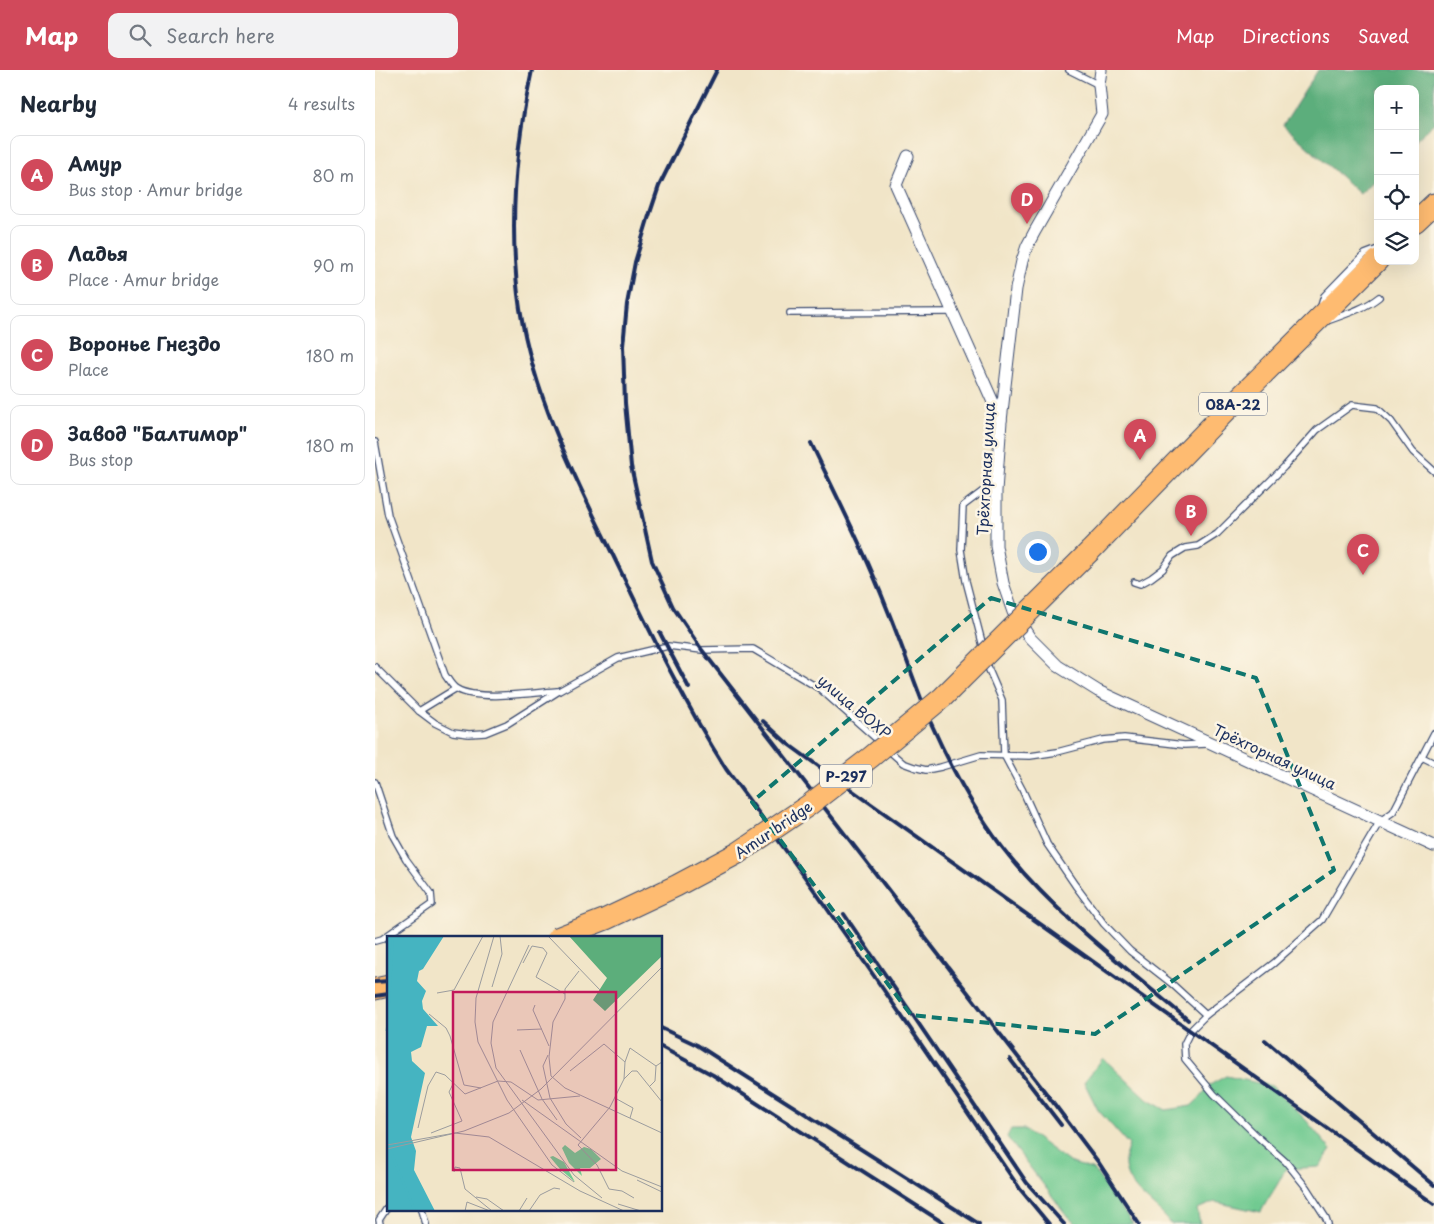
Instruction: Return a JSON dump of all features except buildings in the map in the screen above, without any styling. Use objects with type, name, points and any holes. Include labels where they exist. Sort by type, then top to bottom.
[{"type":"highway","points":[[1417,220],[1434,204]]},
{"type":"highway","name":"08А-22","points":[[1090,551],[1374,264]]},
{"type":"highway","name":"Amur bridge","points":[[562,936],[606,919],[694,877],[738,853],[809,805],[871,757],[943,697],[1090,551]]},
{"type":"street","name":"Трёхгорная улица","points":[[1101,70],[1099,84],[1102,114],[1027,246],[1016,289],[1001,421],[996,546],[1003,583],[1013,612],[1031,638],[1058,666],[1098,691],[1434,846]]},
{"type":"street","points":[[908,156],[896,185],[1001,421]]},
{"type":"lane","points":[[1069,70],[1099,84]]},
{"type":"lane","points":[[1314,324],[1324,296],[1365,254],[1374,250]]},
{"type":"lane","points":[[1314,324],[1359,309],[1371,304],[1379,297]]},
{"type":"lane","points":[[790,313],[953,312]]},
{"type":"lane","points":[[1134,582],[1140,584],[1151,578],[1163,569],[1171,556],[1185,548],[1197,546],[1217,534],[1284,467],[1317,430],[1352,405],[1377,408],[1391,421],[1413,452],[1434,471]]},
{"type":"lane","points":[[375,442],[388,515],[445,675],[455,689],[469,694],[483,695],[559,691]]},
{"type":"lane","points":[[998,469],[987,488],[963,506],[961,550],[966,581],[989,670],[1002,700],[1004,755],[1047,844],[1104,924],[1130,951],[1171,983],[1205,1015]]},
{"type":"lane","name":"улица ВОХР","points":[[375,667],[419,711],[435,723],[453,732],[469,734],[485,733],[507,724],[559,691],[618,658],[668,646],[703,650],[753,649],[820,689],[903,763],[914,768],[934,769],[981,755],[1031,756],[1057,752],[1103,740],[1124,738],[1184,745],[1213,744]]},
{"type":"lane","points":[[419,711],[455,689]]},
{"type":"lane","points":[[1328,1224],[1306,1187],[1286,1162],[1214,1094],[1185,1059],[1184,1044],[1191,1030],[1205,1015],[1274,963],[1322,920],[1380,821],[1393,812],[1434,732]]},
{"type":"lane","points":[[1422,757],[1434,763]]},
{"type":"lane","points":[[375,782],[393,836],[406,859],[431,893],[433,904],[382,939],[375,941]]},
{"type":"lane","points":[[380,1224],[379,1220],[387,1207]]},
{"type":"highlighted area","points":[[991,598],[1256,678],[1334,870],[1095,1034],[911,1015],[752,802]]},
{"type":"green space","points":[[1318,70],[1434,70],[1434,123],[1419,137],[1419,85],[1374,85],[1374,181],[1360,194],[1283,125]]},
{"type":"green space","points":[[1103,1058],[1148,1100],[1166,1110],[1191,1106],[1202,1096],[1208,1086],[1226,1076],[1272,1086],[1305,1119],[1331,1150],[1319,1167],[1285,1169],[1261,1212],[1215,1202],[1197,1209],[1200,1224],[1171,1224],[1142,1196],[1129,1180],[1125,1161],[1129,1145],[1098,1110],[1084,1082]]},
{"type":"green space","points":[[1011,1129],[1024,1129],[1069,1162],[1094,1170],[1133,1224],[1076,1224],[1068,1217],[1007,1137]]},
{"type":"railway","points":[[532,70],[521,129],[515,189],[514,249],[516,279],[526,340],[534,370],[567,459],[664,659],[726,769],[818,896],[1020,1189],[1049,1224]]},
{"type":"railway","points":[[717,70],[659,186],[635,262],[627,304],[623,346],[625,403],[631,466],[652,561],[673,607],[702,650],[1049,1097],[1099,1163],[1139,1224]]},
{"type":"railway","points":[[811,443],[870,569],[938,739],[965,792],[998,842],[1030,880],[1096,943],[1188,1020]]},
{"type":"railway","points":[[660,633],[689,688]]},
{"type":"railway","points":[[763,721],[788,744],[832,776],[1434,1204]]},
{"type":"railway","points":[[844,914],[1027,1183],[1064,1224]]},
{"type":"railway","points":[[375,982],[387,981]]},
{"type":"railway","points":[[375,996],[387,994]]},
{"type":"railway","points":[[663,1029],[697,1045],[979,1224]]},
{"type":"railway","points":[[1265,1040],[1434,1185]]},
{"type":"railway","points":[[663,1048],[713,1075],[945,1224]]},
{"type":"railway","points":[[1010,1059],[1061,1125]]},
{"type":"place","name":"Завод \"Балтимор\"","points":[[1027,224]]},
{"type":"place","name":"Амур","points":[[1140,460]]},
{"type":"place","name":"Ладья","points":[[1191,536]]},
{"type":"place","name":"Воронье Гнездо","points":[[1363,575]]}]
